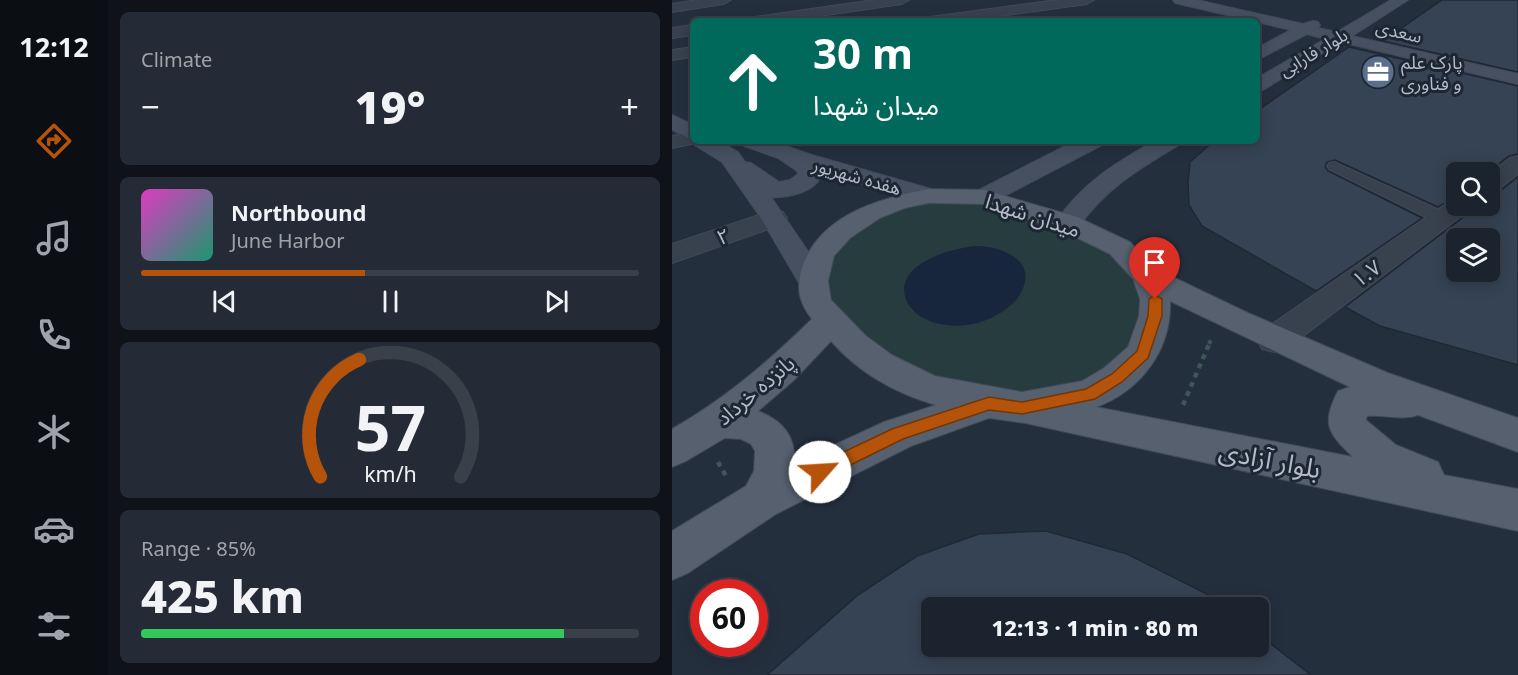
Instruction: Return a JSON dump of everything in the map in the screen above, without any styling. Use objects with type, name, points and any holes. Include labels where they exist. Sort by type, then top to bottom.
[{"type":"main road","name":"سعدی","points":[[1180,0],[1258,18]]},
{"type":"main road","name":"بلوار فارابی","points":[[1260,84],[1401,0]]},
{"type":"main road","name":"سعدی","points":[[1260,19],[1518,79]]},
{"type":"main road","name":"بلوار فارابی","points":[[1260,53],[1324,20]]},
{"type":"main road","points":[[672,121],[690,133]]},
{"type":"main road","points":[[709,144],[774,190],[804,183],[810,175],[808,168],[786,154]]},
{"type":"main road","name":"هفده شهریور","points":[[760,144],[786,154],[929,196]]},
{"type":"main road","points":[[1070,171],[1090,144]]},
{"type":"main road","points":[[1068,223],[1079,204],[1108,179],[1164,144]]},
{"type":"main road","points":[[730,157],[774,218],[813,281]]},
{"type":"main road","points":[[984,197],[1070,171],[1108,179]]},
{"type":"main road","name":"میدان شهدا","points":[[929,196],[984,197],[1068,223],[1120,248],[1146,276],[1155,299],[1155,316],[1143,354],[1117,378],[1090,394],[1006,406],[934,390],[909,381],[880,365],[830,321],[816,303],[813,281],[820,254],[841,232],[871,213],[898,202],[929,196]]},
{"type":"main road","points":[[1146,276],[1274,340],[1474,421]]},
{"type":"main road","name":"پانزده خرداد","points":[[697,434],[783,370],[830,321]]},
{"type":"main road","points":[[1509,507],[1382,458],[1346,426],[1351,402],[1384,399],[1474,421],[1518,435]]},
{"type":"main road","points":[[672,557],[754,505],[898,434],[1006,406]]},
{"type":"main road","name":"بلوار آزادی","points":[[1006,406],[1509,507]]},
{"type":"main road","points":[[697,434],[746,423],[765,432],[776,449],[774,473],[754,505]]},
{"type":"street","points":[[672,9],[724,0]]},
{"type":"street","points":[[776,18],[902,0]]},
{"type":"street","points":[[952,18],[1092,1]]},
{"type":"street","points":[[672,33],[690,30]]},
{"type":"street","points":[[672,55],[690,52]]},
{"type":"street","points":[[672,142],[690,136]]},
{"type":"street","points":[[1500,176],[1518,163]]},
{"type":"street","name":"۱.۷","points":[[1274,340],[1446,216]]},
{"type":"street","name":"۲","points":[[672,254],[774,218]]},
{"type":"lane","points":[[1334,166],[1446,210]]},
{"type":"path","points":[[1169,438],[1221,314]]},
{"type":"path","points":[[697,434],[754,505]]},
{"type":"green space","points":[[917,202],[997,204],[1104,245],[1144,292],[1142,325],[1119,361],[1095,377],[1041,398],[976,393],[916,370],[860,336],[827,301],[824,284],[830,258],[867,221]],"holes":[[[979,246],[997,249],[1014,257],[1018,262],[1024,285],[1016,300],[1002,312],[982,320],[960,324],[939,323],[921,315],[908,301],[905,288],[908,277],[927,260],[955,250]]]},
{"type":"water","points":[[979,246],[1007,253],[1022,265],[1025,280],[1019,295],[1005,310],[985,320],[962,326],[932,322],[912,310],[907,302],[904,289],[908,277],[916,268],[941,254]]},
{"type":"building","points":[[1442,0],[1518,0],[1518,72],[1383,41]]},
{"type":"building","points":[[1349,47],[1518,86],[1518,154],[1509,156],[1500,163],[1446,162],[1446,203],[1438,207],[1335,160],[1327,162],[1325,167],[1328,171],[1422,218],[1316,291],[1202,226],[1189,205],[1190,162],[1211,144],[1260,144],[1260,109]]},
{"type":"building","points":[[1518,177],[1518,365],[1380,326],[1345,307],[1446,230],[1446,282],[1500,282],[1500,228],[1449,228],[1465,216],[1500,216],[1500,191]]},
{"type":"building","points":[[1046,531],[1127,554],[1210,597],[921,597],[921,657],[1269,657],[1269,643],[1311,675],[767,675],[858,595],[917,556],[979,534]]},
{"type":"place","name":"پارک علم و فناوری","points":[[1378,72]]},
{"type":"route","points":[[820,472],[898,434],[989,403],[1022,408],[1090,394],[1117,378],[1143,354],[1151,336],[1155,316],[1155,299]]}]
